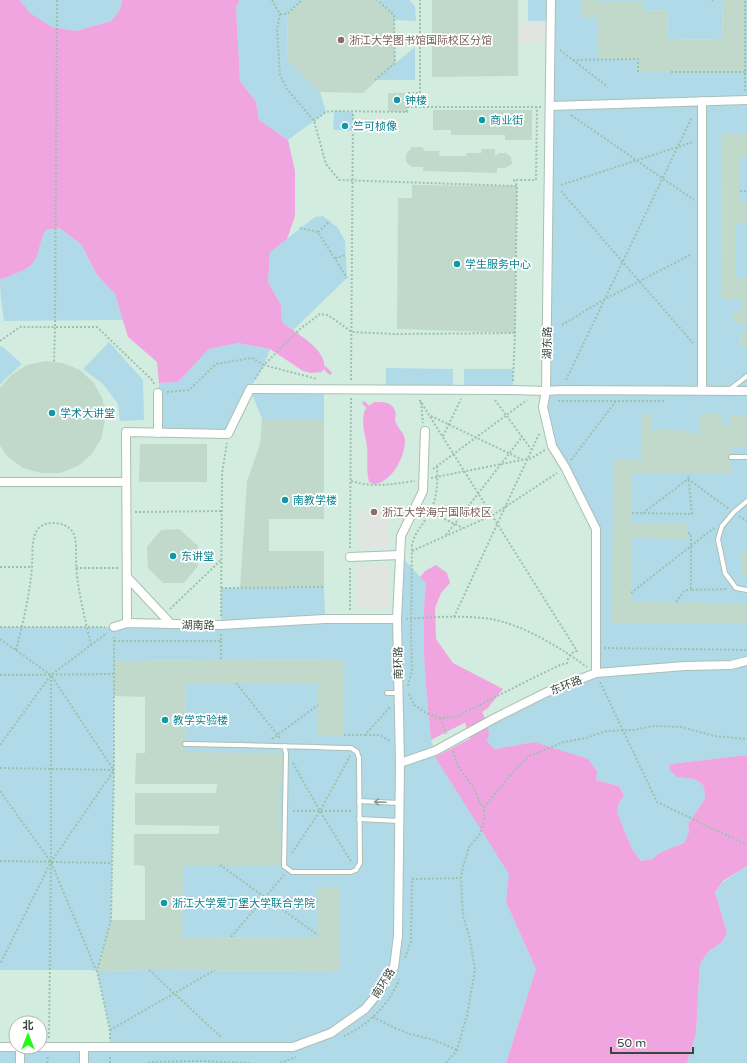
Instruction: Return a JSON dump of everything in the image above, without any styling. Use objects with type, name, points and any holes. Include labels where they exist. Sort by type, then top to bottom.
[{"type":"street","name":"湖东路","points":[[551,0],[546,391],[543,407],[552,446],[596,529],[596,673]]},
{"type":"street","points":[[550,106],[746,100]]},
{"type":"street","points":[[702,101],[702,390]]},
{"type":"street","points":[[127,623],[126,432],[228,434],[250,389],[747,391]]},
{"type":"street","points":[[158,393],[158,433]]},
{"type":"street","name":"南环路","points":[[49,1047],[293,1047],[331,1033],[365,1009],[379,992],[394,967],[398,936],[400,748],[397,619],[400,536],[423,491],[424,430]]},
{"type":"street","points":[[0,482],[126,482]]},
{"type":"street","points":[[350,557],[400,556]]},
{"type":"street","points":[[127,577],[171,624]]},
{"type":"street","name":"湖南路","points":[[114,627],[127,623],[222,625],[325,619],[397,619]]},
{"type":"street","name":"东环路","points":[[400,762],[435,752],[497,717],[548,692],[596,673],[685,666],[731,665],[747,661]]},
{"type":"street","points":[[84,1047],[84,1063]]},
{"type":"lane","points":[[729,390],[747,376]]},
{"type":"lane","points":[[731,457],[747,457]]},
{"type":"lane","points":[[747,501],[734,512],[722,526],[718,539],[725,573],[736,588],[747,590]]},
{"type":"lane","points":[[387,694],[398,696]]},
{"type":"lane","points":[[185,744],[284,746],[351,748],[357,752],[359,758],[360,863],[356,870],[352,872],[292,872],[284,866],[286,753],[284,746]]},
{"type":"lane","points":[[359,801],[400,803]]},
{"type":"lane","points":[[359,819],[399,821]]},
{"type":"path","points":[[54,362],[57,0]]},
{"type":"path","points":[[272,0],[280,14],[277,29],[280,75],[287,89],[314,121],[326,164],[339,180],[517,186]]},
{"type":"path","points":[[280,14],[287,14],[302,0]]},
{"type":"path","points":[[376,80],[395,63],[394,15],[378,0]]},
{"type":"path","points":[[314,121],[326,112],[407,112],[407,93],[420,93],[420,0]]},
{"type":"path","points":[[745,0],[746,100]]},
{"type":"path","points":[[550,43],[608,87]]},
{"type":"path","points":[[573,60],[638,59],[638,72]]},
{"type":"path","points":[[671,72],[745,72]]},
{"type":"path","points":[[407,107],[550,106]]},
{"type":"path","points":[[512,390],[515,333],[517,186],[514,180],[536,180],[537,107]]},
{"type":"path","points":[[350,619],[353,112]]},
{"type":"path","points":[[568,113],[702,206]]},
{"type":"path","points":[[562,390],[693,116]]},
{"type":"path","points":[[561,185],[702,139]]},
{"type":"path","points":[[561,191],[697,348]]},
{"type":"path","points":[[740,191],[747,191]]},
{"type":"path","points":[[318,232],[330,221]]},
{"type":"path","points":[[300,228],[318,232],[347,278]]},
{"type":"path","points":[[562,325],[605,299],[695,253]]},
{"type":"path","points":[[334,258],[346,255]]},
{"type":"path","points":[[250,389],[264,365],[300,329],[320,314],[328,315],[352,332],[397,334],[515,333]]},
{"type":"path","points":[[0,341],[20,327],[97,327],[153,380],[158,393],[190,390],[216,364],[252,358],[264,365],[322,381]]},
{"type":"path","points":[[417,389],[421,402],[424,430]]},
{"type":"path","points":[[408,692],[414,705],[426,713],[440,718],[456,717],[535,677],[567,663],[570,655],[577,651],[573,642],[421,402],[417,389]]},
{"type":"path","points":[[443,436],[461,399]]},
{"type":"path","points":[[494,399],[532,450]]},
{"type":"path","points":[[432,470],[529,399]]},
{"type":"path","points":[[410,552],[493,515],[565,468],[616,401]]},
{"type":"path","points":[[430,416],[523,460]]},
{"type":"path","points":[[454,617],[540,431]]},
{"type":"path","points":[[221,660],[222,473],[228,434]]},
{"type":"path","points":[[445,536],[522,437]]},
{"type":"path","points":[[351,481],[363,485],[379,486],[438,477],[532,458],[552,446]]},
{"type":"path","points":[[408,688],[412,670],[410,552],[413,538],[430,512],[436,498],[438,477],[437,466]]},
{"type":"path","points":[[632,514],[692,514],[688,474]]},
{"type":"path","points":[[688,479],[747,521]]},
{"type":"path","points":[[643,514],[688,479]]},
{"type":"path","points":[[126,512],[222,511]]},
{"type":"path","points":[[430,512],[463,528]]},
{"type":"path","points":[[16,650],[22,627],[32,567],[34,540],[37,530],[46,524],[55,523],[65,525],[72,530],[76,539],[76,568],[91,645]]},
{"type":"path","points":[[631,593],[716,526]]},
{"type":"path","points":[[688,533],[691,534],[692,545],[691,590]]},
{"type":"path","points":[[163,616],[221,560]]},
{"type":"path","points":[[0,567],[32,567]]},
{"type":"path","points":[[76,568],[127,568]]},
{"type":"path","points":[[221,588],[324,587]]},
{"type":"path","points":[[676,602],[685,590],[736,588]]},
{"type":"path","points":[[418,618],[454,617],[492,619],[511,625],[557,646],[596,673],[657,802],[747,845]]},
{"type":"path","points":[[0,627],[114,627]]},
{"type":"path","points":[[97,971],[111,920],[114,770],[114,627]]},
{"type":"path","points":[[0,745],[50,675],[114,627]]},
{"type":"path","points":[[0,639],[50,675],[114,770]]},
{"type":"path","points":[[114,641],[221,641]]},
{"type":"path","points":[[596,648],[747,650]]},
{"type":"path","points":[[0,675],[113,674]]},
{"type":"path","points":[[47,1063],[49,1047],[51,862],[50,675]]},
{"type":"path","points":[[236,683],[278,735],[320,811],[356,870]]},
{"type":"path","points":[[365,735],[398,696]]},
{"type":"path","points":[[278,735],[318,705]]},
{"type":"path","points":[[440,718],[458,766],[474,790],[481,805],[484,807]]},
{"type":"path","points":[[446,1063],[457,1050],[467,1015],[475,970],[470,939],[463,916],[461,878],[463,867],[469,847],[480,834],[484,820],[484,807],[514,771],[529,756],[564,742],[586,738],[606,731],[633,730],[654,726],[682,727],[714,736],[747,739]]},
{"type":"path","points":[[344,735],[380,735],[400,748]]},
{"type":"path","points":[[284,866],[320,811],[354,750]]},
{"type":"path","points":[[0,768],[114,770]]},
{"type":"path","points":[[0,964],[51,862],[114,770]]},
{"type":"path","points":[[0,791],[51,862],[97,971],[110,1030],[110,1063]]},
{"type":"path","points":[[285,811],[359,811]]},
{"type":"path","points":[[0,861],[112,863]]},
{"type":"path","points":[[220,865],[318,936]]},
{"type":"path","points":[[231,938],[289,869]]},
{"type":"path","points":[[150,970],[232,1047]]},
{"type":"path","points":[[110,1030],[215,970]]},
{"type":"path","points":[[365,1009],[374,1018],[397,1029],[434,1040],[457,1050]]},
{"type":"path","points":[[148,1063],[199,1061],[250,1063]]},
{"type":"shaded area","name":"浙江大学海宁国际校区","points":[[0,0],[747,0],[747,1063],[0,1063]]},
{"type":"shaded area","points":[[0,0],[20,0],[30,13],[52,27],[76,31],[111,21],[120,10],[122,0],[240,0],[236,7],[240,81],[256,102],[259,120],[288,140],[295,171],[295,216],[287,239],[270,252],[268,282],[281,305],[282,322],[318,350],[324,365],[322,372],[311,373],[303,371],[270,349],[238,343],[209,349],[178,382],[159,383],[157,362],[128,337],[115,294],[97,275],[81,244],[59,228],[46,230],[42,237],[37,256],[29,267],[0,280]]},
{"type":"shaded area","points":[[20,0],[122,0],[120,10],[111,21],[76,31],[52,27],[30,13]]},
{"type":"shaded area","points":[[240,0],[302,0],[287,14],[288,60],[320,92],[326,112],[288,140],[259,120],[256,102],[240,81],[236,7]]},
{"type":"shaded area","points":[[378,0],[409,0],[415,6],[416,21],[394,20],[394,15]]},
{"type":"shaded area","points":[[528,0],[581,0],[581,18],[597,18],[597,58],[638,59],[639,72],[745,72],[745,0],[747,0],[747,133],[722,133],[721,298],[742,299],[742,311],[734,311],[734,323],[746,323],[746,332],[741,333],[740,347],[747,347],[747,755],[670,764],[677,777],[695,779],[704,786],[705,799],[688,824],[689,832],[684,843],[661,852],[652,859],[641,861],[632,849],[617,812],[619,803],[624,794],[619,786],[596,780],[534,742],[495,749],[479,734],[497,717],[596,673],[596,529],[552,446],[543,407],[550,21],[528,21]]},
{"type":"shaded area","points":[[597,0],[723,0],[722,39],[668,40],[667,10],[644,11],[644,2],[597,2]]},
{"type":"shaded area","points":[[518,21],[550,21],[550,43],[518,43]]},
{"type":"shaded area","points":[[415,47],[415,80],[375,80]]},
{"type":"shaded area","points":[[334,111],[353,112],[353,131],[333,130]]},
{"type":"shaded area","points":[[740,158],[747,158],[747,201],[740,201]]},
{"type":"shaded area","points":[[323,216],[338,228],[345,241],[347,278],[293,330],[282,322],[281,305],[268,282],[270,252],[315,217]]},
{"type":"shaded area","points":[[736,223],[747,223],[747,277],[736,277]]},
{"type":"shaded area","points":[[59,228],[81,244],[97,275],[115,294],[123,320],[4,321],[0,280],[29,266],[37,256],[42,237],[46,230]]},
{"type":"shaded area","points":[[109,342],[143,380],[144,420],[120,421],[118,404],[103,384],[83,369]]},
{"type":"shaded area","points":[[238,343],[270,349],[264,365],[250,388],[324,389],[324,419],[262,419],[250,389],[228,434],[158,433],[159,383],[178,382],[209,349]]},
{"type":"shaded area","points":[[2,346],[22,364],[0,385],[0,347]]},
{"type":"shaded area","points":[[386,368],[453,369],[453,390],[386,389]]},
{"type":"shaded area","points":[[464,369],[513,369],[513,390],[464,390]]},
{"type":"shaded area","points":[[374,402],[392,405],[396,412],[396,423],[405,439],[405,445],[397,467],[392,474],[387,479],[374,484],[369,482],[368,478],[367,447],[363,422],[365,410]]},
{"type":"shaded area","points":[[358,509],[388,509],[389,548],[357,548]]},
{"type":"shaded area","points":[[400,555],[426,583],[424,603],[424,642],[431,740],[435,751],[510,874],[506,902],[536,969],[506,1063],[0,1063],[0,1047],[8,1047],[8,1055],[48,1055],[48,1047],[110,1047],[110,1030],[97,971],[0,970],[0,627],[114,627],[127,623],[221,625],[221,588],[324,587],[325,619],[396,619]],"holes":[[[344,659],[344,735],[318,735],[318,683],[186,683],[185,752],[280,835],[183,865],[182,937],[318,938],[318,887],[340,887],[339,971],[97,971],[111,920],[114,770],[113,661]]]},
{"type":"shaded area","points":[[389,564],[389,609],[356,608],[356,565]]},
{"type":"shaded area","points":[[436,565],[447,573],[450,583],[441,593],[435,608],[436,639],[453,663],[503,689],[488,708],[474,718],[431,740],[424,642],[424,603],[426,583],[420,577],[425,571]]},
{"type":"shaded area","points":[[479,734],[495,749],[534,742],[588,759],[597,771],[596,780],[619,786],[624,795],[619,803],[617,812],[632,849],[641,861],[652,859],[661,852],[684,843],[689,832],[688,824],[705,799],[704,786],[695,779],[677,777],[670,770],[670,764],[747,755],[747,866],[723,881],[715,892],[727,933],[722,942],[708,952],[700,964],[696,1033],[687,1063],[506,1063],[536,969],[506,902],[509,874],[435,757]]},
{"type":"shaded area","points":[[747,866],[747,1063],[687,1063],[696,1033],[700,964],[708,952],[722,942],[727,933],[715,892],[723,882]]},
{"type":"building","name":"浙江大学图书馆国际校区分馆","points":[[302,0],[377,0],[394,15],[395,63],[363,93],[320,92],[288,60],[287,14]]},
{"type":"building","points":[[432,0],[518,0],[518,76],[432,77]]},
{"type":"building","points":[[581,0],[597,0],[597,2],[644,2],[644,11],[667,10],[668,40],[722,39],[723,0],[745,0],[745,72],[638,72],[638,59],[597,58],[597,18],[581,18]]},
{"type":"building","name":"钟楼","points":[[388,93],[407,93],[407,112],[388,112]]},
{"type":"building","name":"商业街","points":[[433,110],[532,110],[532,140],[505,140],[505,135],[451,135],[451,130],[433,130]]},
{"type":"building","points":[[722,133],[747,133],[747,158],[740,158],[740,201],[747,201],[747,223],[736,223],[736,277],[747,277],[747,347],[740,347],[741,332],[746,332],[746,323],[734,323],[734,311],[742,311],[742,299],[721,299]]},
{"type":"building","name":"商业街","points":[[412,147],[422,147],[425,151],[440,151],[439,156],[466,156],[467,153],[481,153],[482,149],[495,149],[495,156],[499,153],[506,153],[511,157],[512,164],[505,168],[497,168],[497,173],[423,171],[423,167],[412,167],[406,162],[406,154]]},
{"type":"building","name":"学生服务中心","points":[[412,185],[517,186],[515,333],[397,329],[398,198],[412,198]]},
{"type":"building","name":"学术大讲堂","points":[[45,361],[63,363],[80,370],[94,383],[103,400],[105,419],[102,437],[92,454],[78,466],[60,473],[41,473],[23,468],[8,457],[0,446],[0,388],[11,375],[27,365]]},
{"type":"building","points":[[699,413],[721,413],[721,426],[730,426],[730,415],[747,415],[747,447],[731,447],[731,474],[632,474],[632,523],[688,524],[687,539],[632,538],[631,602],[747,603],[747,624],[612,623],[613,459],[641,459],[641,414],[652,414],[652,429],[683,429],[683,434],[699,434]]},
{"type":"building","name":"南教学楼","points":[[262,419],[324,419],[324,519],[269,519],[269,551],[324,551],[324,587],[240,588],[247,481],[260,444]]},
{"type":"building","points":[[140,444],[207,444],[207,482],[139,482]]},
{"type":"building","name":"东讲堂","points":[[179,529],[198,546],[198,566],[184,583],[163,583],[148,568],[147,547],[161,530]]},
{"type":"building","points":[[741,549],[747,549],[747,576],[741,576]]},
{"type":"building","points":[[344,659],[344,735],[318,735],[318,683],[186,683],[185,752],[286,753],[286,785],[280,785],[280,835],[284,835],[284,866],[183,865],[182,937],[318,938],[318,887],[340,887],[340,971],[97,971],[111,920],[145,920],[145,866],[134,865],[134,834],[219,834],[219,826],[135,825],[135,793],[216,793],[217,784],[135,784],[136,753],[145,753],[145,697],[113,696],[113,661]]},
{"type":"waterway","points":[[325,368],[330,373]]},
{"type":"waterway","points":[[364,403],[368,407]]},
{"type":"waterway","points":[[474,718],[479,734]]},
{"type":"place","name":"浙江大学图书馆国际校区分馆","points":[[341,40]]},
{"type":"place","name":"钟楼","points":[[397,100]]},
{"type":"place","name":"商业街","points":[[482,120]]},
{"type":"place","name":"竺可桢像","points":[[345,126]]},
{"type":"place","name":"学生服务中心","points":[[457,264]]},
{"type":"place","name":"学术大讲堂","points":[[52,413]]},
{"type":"place","name":"南教学楼","points":[[285,500]]},
{"type":"place","name":"浙江大学海宁国际校区","points":[[374,512]]},
{"type":"place","name":"东讲堂","points":[[173,556]]},
{"type":"place","name":"教学实验楼","points":[[165,720]]},
{"type":"place","name":"浙江大学爱丁堡大学联合学院","points":[[164,903]]}]
